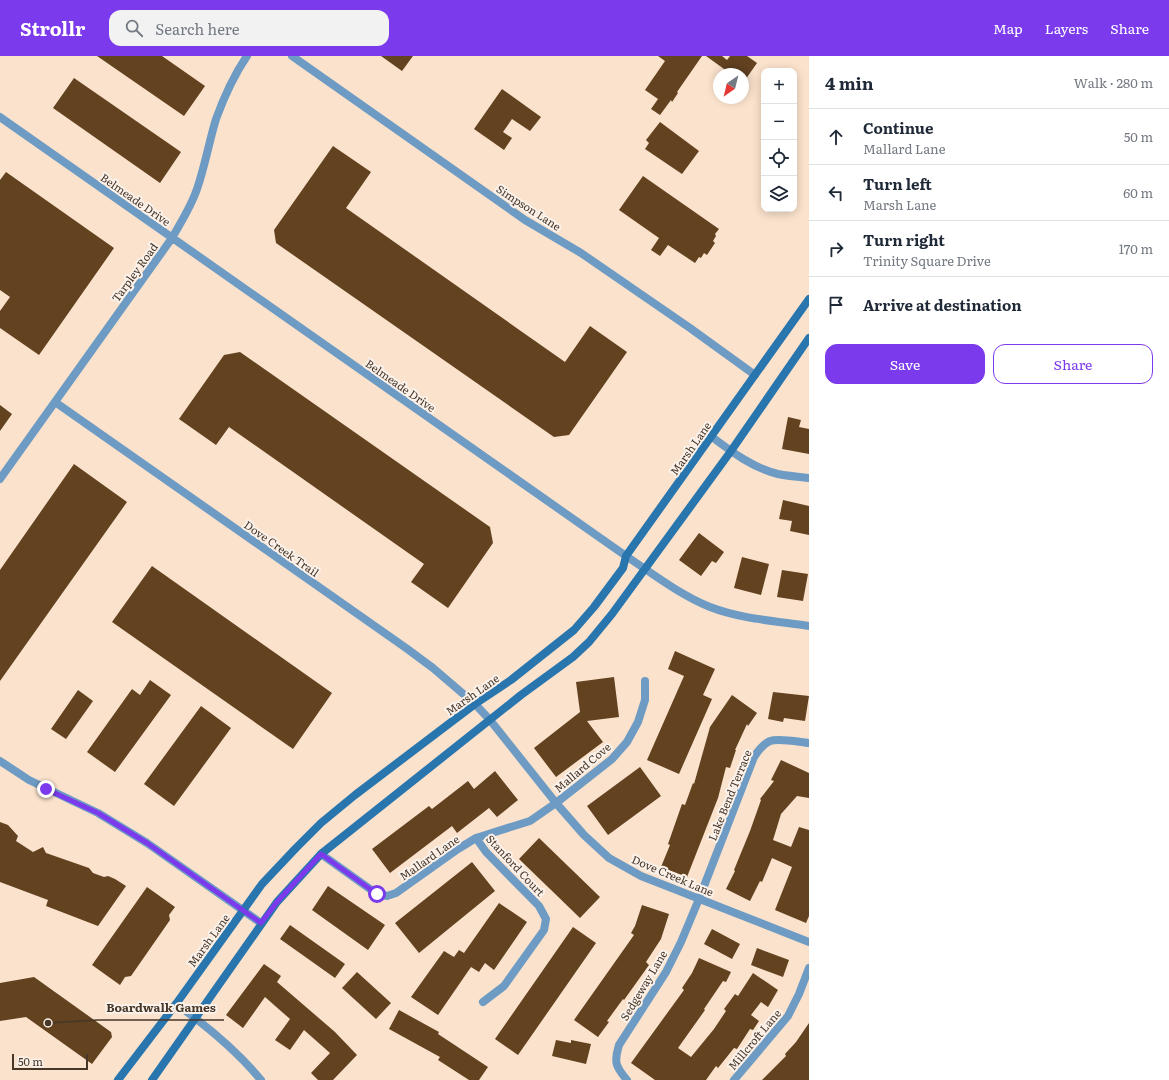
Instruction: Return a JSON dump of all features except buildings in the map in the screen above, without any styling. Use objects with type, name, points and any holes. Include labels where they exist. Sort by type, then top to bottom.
[{"type":"main road","name":"Marsh Lane","points":[[118,1080],[176,1004],[262,884],[321,823],[355,794],[475,704],[510,680],[574,630],[623,568],[626,556],[809,299]]},
{"type":"main road","points":[[152,1080],[261,923],[277,902],[321,854],[490,720],[573,657],[589,642],[612,614],[732,451],[809,338]]},
{"type":"street","name":"Tarpley Road","points":[[0,480],[172,238],[186,215],[197,190],[216,119],[239,68],[247,56]]},
{"type":"street","name":"Simpson Lane","points":[[292,56],[525,220],[581,253],[755,375]]},
{"type":"street","name":"Belmeade Drive","points":[[0,117],[680,593],[710,607],[740,616],[809,626]]},
{"type":"street","name":"Dove Creek Trail","points":[[55,402],[406,648],[475,704],[490,720]]},
{"type":"street","points":[[712,437],[743,459],[760,468],[778,474],[809,478]]},
{"type":"street","name":"Mallard Cove","points":[[556,803],[612,759],[627,742],[638,722],[645,700],[645,681]]},
{"type":"street","name":"Dove Creek Lane","points":[[490,720],[556,803],[584,835],[608,858],[641,876],[809,942]]},
{"type":"street","name":"Lake Bend Terrace","points":[[699,899],[754,757],[761,747],[770,741],[788,740],[809,743]]},
{"type":"street","points":[[0,761],[29,780],[98,813],[147,843],[261,923]]},
{"type":"street","name":"Mallard Lane","points":[[321,854],[377,894],[387,896],[396,893],[458,848],[476,838],[530,821],[556,803]]},
{"type":"street","name":"Stanford Court","points":[[476,838],[486,852],[539,906],[546,919],[544,930],[504,986],[483,1002]]},
{"type":"street","name":"Sedgeway Lane","points":[[627,1080],[618,1069],[616,1058],[619,1045],[666,972],[681,942],[699,899]]},
{"type":"street","name":"Millcroft Lane","points":[[734,1080],[788,1016],[799,994],[809,968]]},
{"type":"street","points":[[176,1004],[216,1034],[238,1055],[260,1080]]},
{"type":"place","name":"Boardwalk Games","points":[[48,1023]]},
{"type":"route","points":[[46,789],[98,813],[147,843],[261,923],[296,880],[321,854],[377,894]]}]
